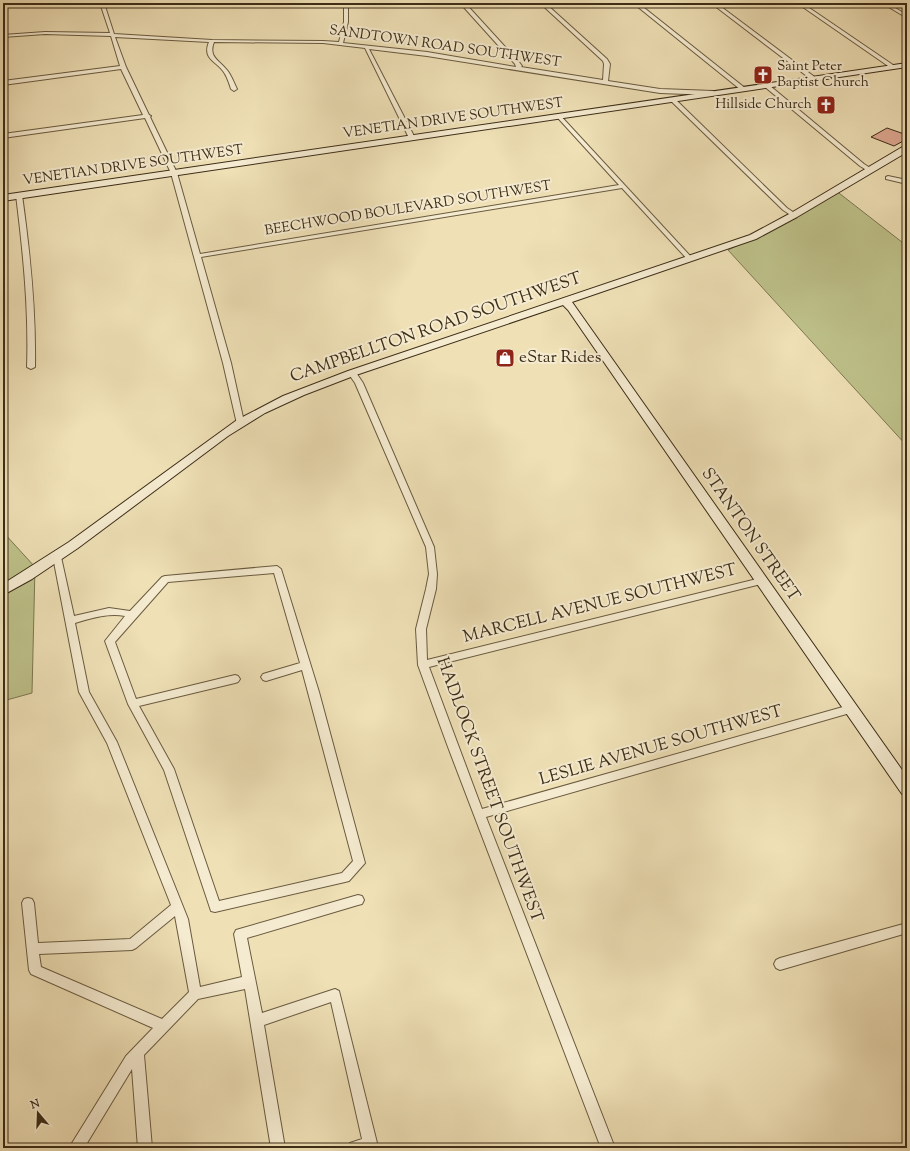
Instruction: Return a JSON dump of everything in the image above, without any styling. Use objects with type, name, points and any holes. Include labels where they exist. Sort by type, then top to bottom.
[{"type":"street","points":[[102,3],[124,67],[174,172],[227,363],[240,422]]},
{"type":"street","points":[[341,43],[346,22],[346,3]]},
{"type":"street","points":[[462,3],[518,62],[517,68]]},
{"type":"street","points":[[542,3],[605,60],[607,64],[605,82]]},
{"type":"street","points":[[635,3],[743,89]]},
{"type":"street","points":[[713,3],[814,79]]},
{"type":"street","points":[[799,3],[893,67]]},
{"type":"street","points":[[884,3],[907,17]]},
{"type":"street","name":"SANDTOWN ROAD SOUTHWEST","points":[[3,36],[61,32],[212,41],[307,41],[341,43],[517,68],[665,92],[715,93]]},
{"type":"street","points":[[212,41],[209,48],[212,59],[226,70],[234,88]]},
{"type":"street","points":[[367,46],[367,50],[412,138]]},
{"type":"street","name":"VENETIAN DRIVE SOUTHWEST","points":[[3,198],[907,65]]},
{"type":"street","points":[[3,84],[124,67]]},
{"type":"street","points":[[767,86],[870,170]]},
{"type":"street","points":[[673,100],[785,209],[794,215]]},
{"type":"street","points":[[3,136],[148,116]]},
{"type":"street","points":[[559,116],[690,259]]},
{"type":"street","name":"CAMPBELLTON ROAD SOUTHWEST","points":[[3,590],[99,529],[240,422],[272,404],[352,373],[753,237],[794,215],[907,148]]},
{"type":"street","points":[[888,178],[907,182]]},
{"type":"street","name":"BEECHWOOD BOULEVARD SOUTHWEST","points":[[197,256],[623,186]]},
{"type":"street","points":[[18,195],[24,228],[32,337],[31,367]]},
{"type":"street","name":"STANTON STREET","points":[[565,301],[572,308],[907,788]]},
{"type":"street","name":"HADLOCK STREET SOUTHWEST","points":[[352,373],[358,383],[430,546],[433,574],[421,630],[423,665],[453,747],[608,1148]]},
{"type":"street","points":[[57,557],[84,692],[112,742],[182,919],[195,994]]},
{"type":"street","points":[[277,569],[306,665],[359,864],[345,877],[215,907],[169,769],[133,704],[110,641],[132,615],[166,580],[277,569]]},
{"type":"street","name":"MARCELL AVENUE SOUTHWEST","points":[[423,665],[761,580]]},
{"type":"street","points":[[70,621],[112,611],[126,612],[132,615]]},
{"type":"street","points":[[266,677],[306,665]]},
{"type":"street","points":[[133,704],[235,679]]},
{"type":"street","name":"LESLIE AVENUE SOUTHWEST","points":[[480,814],[850,708]]},
{"type":"street","points":[[278,1148],[257,1021],[248,982],[240,934],[358,900]]},
{"type":"street","points":[[28,903],[35,970],[163,1026]]},
{"type":"street","points":[[33,949],[132,944],[177,907]]},
{"type":"street","points":[[780,964],[907,928]]},
{"type":"street","points":[[76,1148],[130,1060],[195,994],[248,982]]},
{"type":"street","points":[[257,1021],[335,995],[370,1143],[355,1148]]},
{"type":"street","points":[[137,1053],[145,1148]]},
{"type":"green space","points":[[835,190],[907,246],[907,446],[728,250],[765,233]]},
{"type":"green space","points":[[3,532],[35,567],[32,693],[3,701]]},
{"type":"building","points":[[887,128],[907,135],[907,139],[894,146],[871,137]]},
{"type":"place","name":"Saint Peter Baptist Church","points":[[763,75]]},
{"type":"place","name":"Hillside Church","points":[[826,105]]},
{"type":"place","name":"eStar Rides","points":[[505,358]]}]
